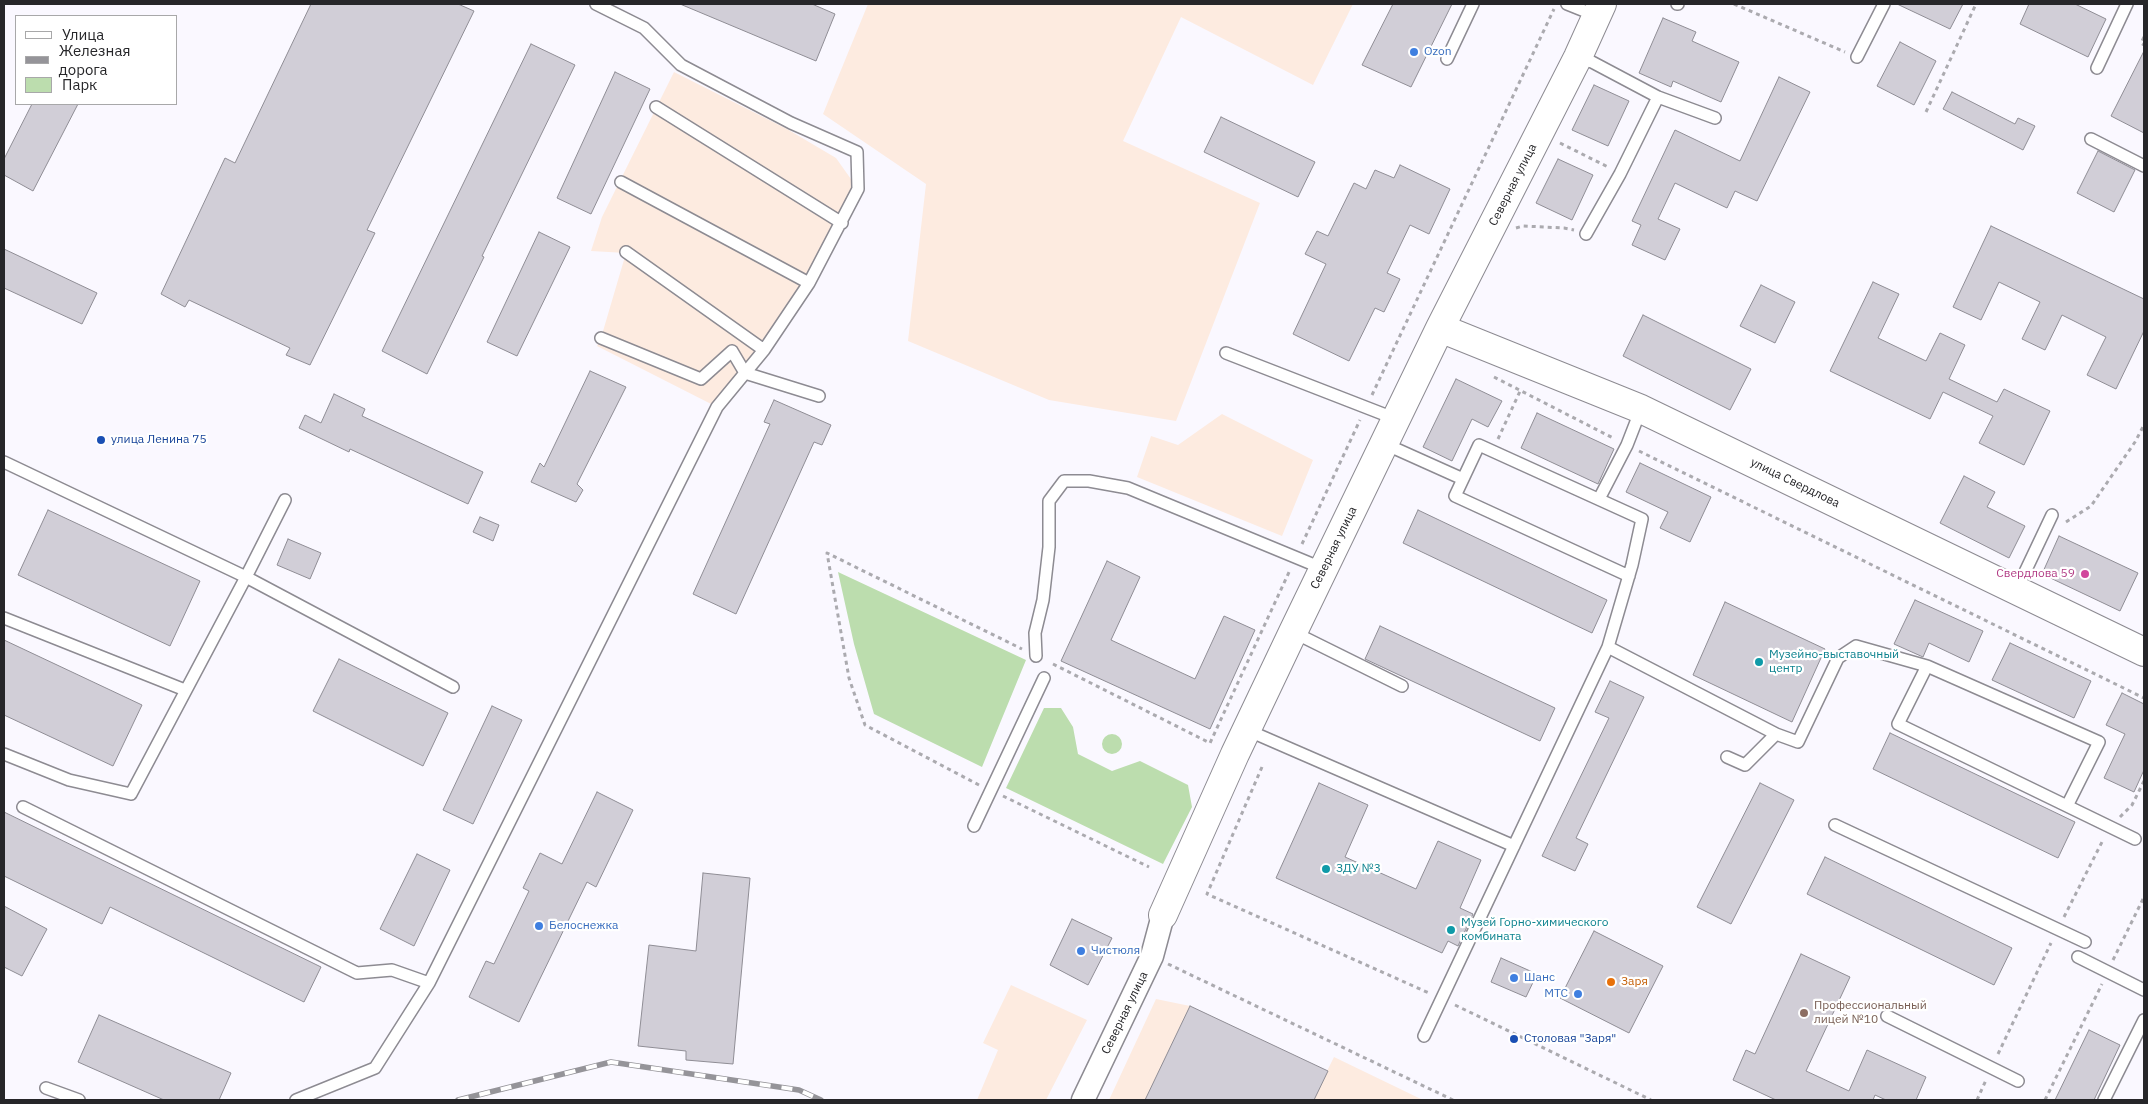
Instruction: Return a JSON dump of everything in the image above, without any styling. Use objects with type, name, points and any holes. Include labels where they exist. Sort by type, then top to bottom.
[{"type":"street","name":"Северная улица","points":[[1082,1100],[1152,956],[1163,915],[1293,632],[1440,328],[1600,10]]},
{"type":"street","name":"улица Свердлова","points":[[1440,328],[1641,409],[2144,652]]},
{"type":"lane","points":[[296,1100],[375,1068],[429,983],[717,407],[764,350],[809,283],[842,223],[858,189],[857,152],[791,123],[681,65],[644,28],[596,4]]},
{"type":"lane","points":[[1447,58],[1473,4]]},
{"type":"lane","points":[[1567,4],[1600,10]]},
{"type":"lane","points":[[1857,57],[1884,4]]},
{"type":"lane","points":[[2097,68],[2127,4]]},
{"type":"lane","points":[[1578,57],[1592,62],[1658,97],[1715,118]]},
{"type":"lane","points":[[1586,234],[1620,174],[1658,97]]},
{"type":"lane","points":[[656,107],[842,223]]},
{"type":"lane","points":[[2091,139],[2144,166]]},
{"type":"lane","points":[[621,182],[809,283]]},
{"type":"lane","points":[[626,252],[764,350]]},
{"type":"lane","points":[[601,338],[701,379],[732,351],[745,373],[819,396]]},
{"type":"lane","points":[[1226,353],[1396,419]]},
{"type":"lane","points":[[1599,499],[1627,445],[1641,409]]},
{"type":"lane","points":[[1385,444],[1463,479]]},
{"type":"lane","points":[[1424,1036],[1608,647],[1629,576],[1642,518],[1479,445],[1455,496],[1629,576]]},
{"type":"lane","points":[[4,462],[246,577],[452,687]]},
{"type":"lane","points":[[1036,656],[1035,632],[1043,600],[1049,547],[1049,501],[1064,481],[1089,482],[1128,488],[1324,569]]},
{"type":"lane","points":[[4,754],[69,780],[131,794],[285,500]]},
{"type":"lane","points":[[2016,590],[2052,515]]},
{"type":"lane","points":[[4,618],[185,690]]},
{"type":"lane","points":[[1293,632],[1402,686]]},
{"type":"lane","points":[[1608,647],[1776,734],[1798,742],[1838,658],[1856,646],[1927,666],[2099,742],[2067,806]]},
{"type":"lane","points":[[1927,666],[1898,724],[2135,839]]},
{"type":"lane","points":[[974,826],[1044,678]]},
{"type":"lane","points":[[1247,730],[1514,846]]},
{"type":"lane","points":[[1727,757],[1745,765],[1776,734]]},
{"type":"lane","points":[[23,807],[357,973],[392,970],[429,983]]},
{"type":"lane","points":[[1836,825],[2085,942]]},
{"type":"lane","points":[[2078,957],[2144,990]]},
{"type":"lane","points":[[1886,1016],[2018,1081]]},
{"type":"lane","points":[[2104,1100],[2144,1020]]},
{"type":"lane","points":[[46,1088],[79,1100]]},
{"type":"path","points":[[1370,398],[1556,4]]},
{"type":"path","points":[[1734,4],[1857,57]]},
{"type":"path","points":[[1926,112],[1976,4]]},
{"type":"path","points":[[2144,37],[2141,43],[2144,45]]},
{"type":"path","points":[[1553,139],[1620,174]]},
{"type":"path","points":[[1508,229],[1523,226],[1556,227],[1586,234]]},
{"type":"path","points":[[1488,374],[1627,445],[2144,698]]},
{"type":"path","points":[[1496,443],[1520,389]]},
{"type":"path","points":[[2052,515],[2066,522],[2091,506],[2135,442],[2144,425]]},
{"type":"path","points":[[1149,867],[991,790],[865,725],[849,678],[827,552],[1210,743]]},
{"type":"path","points":[[1262,767],[1206,894],[1442,999],[1651,1100]]},
{"type":"path","points":[[2045,1100],[2144,897]]},
{"type":"path","points":[[1152,956],[1454,1100]]},
{"type":"shaded area","points":[[868,4],[1353,4],[1313,85],[1181,17],[1123,141],[1260,203],[1176,421],[1049,400],[908,341],[926,184],[823,114]]},
{"type":"shaded area","points":[[674,72],[787,129],[836,158],[858,189],[809,283],[717,407],[597,346],[626,253],[591,251],[602,217]]},
{"type":"shaded area","points":[[1222,414],[1313,460],[1282,536],[1137,477],[1151,436],[1178,445]]},
{"type":"shaded area","points":[[1011,985],[1087,1020],[1046,1100],[977,1100],[998,1050],[983,1043]]},
{"type":"shaded area","points":[[1156,999],[1190,1006],[1327,1071],[1334,1057],[1423,1100],[1109,1100]]},
{"type":"green space","points":[[838,572],[1026,660],[982,767],[874,714],[854,644]]},
{"type":"green space","points":[[1044,708],[1061,708],[1073,727],[1078,754],[1112,771],[1140,761],[1188,785],[1192,807],[1163,864],[1006,788]]},
{"type":"green space","points":[[1112,734],[1119,737],[1122,744],[1119,751],[1112,754],[1105,751],[1102,744],[1105,737]]},
{"type":"building","points":[[311,4],[458,4],[474,11],[367,230],[375,233],[310,365],[286,355],[290,348],[189,300],[185,307],[161,294],[225,158],[235,163]]},
{"type":"building","points":[[680,4],[812,4],[835,14],[816,61]]},
{"type":"building","points":[[1393,4],[1452,4],[1411,87],[1362,65]]},
{"type":"building","points":[[1897,4],[1963,4],[1950,29]]},
{"type":"building","points":[[2029,4],[2075,4],[2106,19],[2088,57],[2020,24]]},
{"type":"building","points":[[1663,18],[1696,32],[1692,41],[1739,62],[1721,102],[1673,81],[1671,87],[1639,73]]},
{"type":"building","points":[[1900,42],[1936,61],[1914,105],[1877,86]]},
{"type":"building","points":[[531,44],[575,65],[427,374],[382,351]]},
{"type":"building","points":[[2144,51],[2144,133],[2111,116]]},
{"type":"building","points":[[615,72],[650,89],[591,214],[557,198]]},
{"type":"building","points":[[1779,77],[1810,92],[1757,201],[1735,191],[1727,208],[1675,183],[1658,219],[1680,229],[1665,260],[1632,245],[1641,225],[1632,221],[1675,130],[1740,161]]},
{"type":"building","points":[[1594,85],[1629,101],[1608,146],[1572,130]]},
{"type":"building","points":[[1952,92],[2015,124],[2018,118],[2035,126],[2023,150],[1943,109]]},
{"type":"building","points":[[31,105],[77,105],[33,191],[4,175],[4,159]]},
{"type":"building","points":[[1221,117],[1315,162],[1298,197],[1204,152]]},
{"type":"building","points":[[2098,151],[2135,170],[2114,212],[2077,193]]},
{"type":"building","points":[[1558,159],[1593,175],[1572,220],[1536,203]]},
{"type":"building","points":[[1400,165],[1450,189],[1429,234],[1410,225],[1387,273],[1400,279],[1384,312],[1375,308],[1349,361],[1293,334],[1326,264],[1305,254],[1317,231],[1328,236],[1354,183],[1366,189],[1375,170],[1394,178]]},
{"type":"building","points":[[1991,226],[2144,299],[2144,331],[2116,389],[2087,375],[2106,337],[2062,315],[2045,350],[2022,339],[2040,302],[1999,282],[1981,320],[1953,307]]},
{"type":"building","points":[[539,232],[570,247],[517,356],[487,342]]},
{"type":"building","points":[[4,249],[97,293],[82,324],[4,288]]},
{"type":"building","points":[[1873,282],[1899,294],[1878,338],[1926,361],[1940,333],[1965,345],[1949,379],[1997,402],[2004,389],[2050,411],[2024,465],[1979,443],[1993,416],[1943,392],[1930,419],[1830,371]]},
{"type":"building","points":[[1761,285],[1795,302],[1775,343],[1740,326]]},
{"type":"building","points":[[1643,315],[1751,369],[1730,410],[1623,356]]},
{"type":"building","points":[[590,371],[626,387],[577,484],[583,490],[576,502],[531,482],[540,463],[544,467]]},
{"type":"building","points":[[1456,379],[1502,401],[1488,427],[1472,419],[1452,461],[1423,447]]},
{"type":"building","points":[[334,394],[365,409],[362,416],[483,472],[468,504],[350,449],[349,452],[299,428],[305,415],[321,423]]},
{"type":"building","points":[[774,400],[831,425],[822,445],[814,442],[736,614],[693,594],[770,424],[764,422]]},
{"type":"building","points":[[1537,413],[1614,449],[1598,484],[1521,448]]},
{"type":"building","points":[[1640,463],[1711,497],[1690,542],[1660,528],[1668,512],[1626,492]]},
{"type":"building","points":[[1964,476],[1995,492],[1987,507],[2025,526],[2009,558],[1940,523]]},
{"type":"building","points":[[48,510],[200,581],[170,646],[18,575]]},
{"type":"building","points":[[1418,510],[1607,600],[1592,633],[1403,543]]},
{"type":"building","points":[[480,517],[499,525],[493,541],[473,532]]},
{"type":"building","points":[[2059,536],[2138,573],[2120,611],[2042,574]]},
{"type":"building","points":[[288,539],[321,553],[310,579],[277,565]]},
{"type":"building","points":[[1107,561],[1140,577],[1111,640],[1195,679],[1224,616],[1255,630],[1210,729],[1061,661]]},
{"type":"building","points":[[1915,600],[1983,631],[1969,662],[1929,643],[1923,657],[1894,644]]},
{"type":"building","name":"Музейно-выставочный центр","points":[[1725,602],[1825,649],[1792,722],[1693,675]]},
{"type":"building","points":[[1380,626],[1555,708],[1540,741],[1365,659]]},
{"type":"building","points":[[4,640],[142,705],[113,766],[4,715]]},
{"type":"building","points":[[2010,643],[2091,681],[2074,718],[1992,680]]},
{"type":"building","points":[[339,659],[448,713],[423,766],[313,711]]},
{"type":"building","points":[[1610,681],[1644,697],[1576,838],[1588,844],[1575,871],[1542,856],[1609,718],[1595,712]]},
{"type":"building","points":[[2122,693],[2144,704],[2144,770],[2134,792],[2104,778],[2125,734],[2106,725]]},
{"type":"building","points":[[492,706],[522,720],[473,824],[443,810]]},
{"type":"building","points":[[1890,733],[2075,822],[2058,858],[1873,769]]},
{"type":"building","name":"ЗДУ №3","points":[[1319,783],[1368,805],[1345,857],[1416,889],[1438,841],[1481,860],[1460,908],[1473,914],[1458,946],[1448,941],[1442,953],[1276,878]]},
{"type":"building","points":[[1760,783],[1794,800],[1731,924],[1697,907]]},
{"type":"building","name":"Белоснежка","points":[[597,792],[633,810],[596,887],[587,882],[519,1022],[469,997],[486,961],[494,964],[529,891],[523,888],[540,853],[562,864]]},
{"type":"building","points":[[4,812],[321,967],[304,1002],[110,907],[102,924],[4,876]]},
{"type":"building","points":[[417,854],[450,870],[414,946],[380,929]]},
{"type":"building","points":[[1825,857],[2012,948],[1994,985],[1807,894]]},
{"type":"building","points":[[703,873],[750,878],[733,1064],[686,1060],[686,1051],[638,1046],[649,945],[696,951]]},
{"type":"building","points":[[4,906],[47,929],[22,976],[4,967]]},
{"type":"building","name":"Чистюля","points":[[1072,919],[1112,938],[1088,985],[1050,965]]},
{"type":"building","name":"Заря","points":[[1594,931],[1663,966],[1629,1033],[1560,998]]},
{"type":"building","name":"Профессиональный лицей №10","points":[[1801,954],[1850,977],[1806,1071],[1849,1091],[1867,1050],[1926,1077],[1916,1100],[1886,1100],[1875,1095],[1873,1100],[1776,1100],[1733,1080],[1746,1050],[1755,1054]]},
{"type":"building","name":"Шанс","points":[[1501,958],[1537,974],[1526,997],[1491,982]]},
{"type":"building","points":[[1190,1006],[1328,1071],[1314,1100],[1145,1100]]},
{"type":"building","points":[[99,1015],[231,1073],[219,1100],[164,1100],[78,1062]]},
{"type":"building","points":[[2089,1030],[2120,1045],[2094,1100],[2055,1100]]},
{"type":"railway","points":[[458,1100],[611,1062],[799,1090],[821,1100]]},
{"type":"place","name":"Ozon","points":[[1414,52]]},
{"type":"place","name":"улица Ленина 75","points":[[101,440]]},
{"type":"place","name":"Свердлова 59","points":[[2085,574]]},
{"type":"place","name":"Музейно-выставочный центр","points":[[1759,662]]},
{"type":"place","name":"ЗДУ №3","points":[[1326,869]]},
{"type":"place","name":"Белоснежка","points":[[539,926]]},
{"type":"place","name":"Музей Горно-химического комбината","points":[[1451,930]]},
{"type":"place","name":"Чистюля","points":[[1081,951]]},
{"type":"place","name":"Шанс","points":[[1514,978]]},
{"type":"place","name":"Заря","points":[[1611,982]]},
{"type":"place","name":"МТС","points":[[1578,994]]},
{"type":"place","name":"Профессиональный лицей №10","points":[[1804,1013]]},
{"type":"place","name":"Столовая \"Заря\"","points":[[1514,1039]]}]
